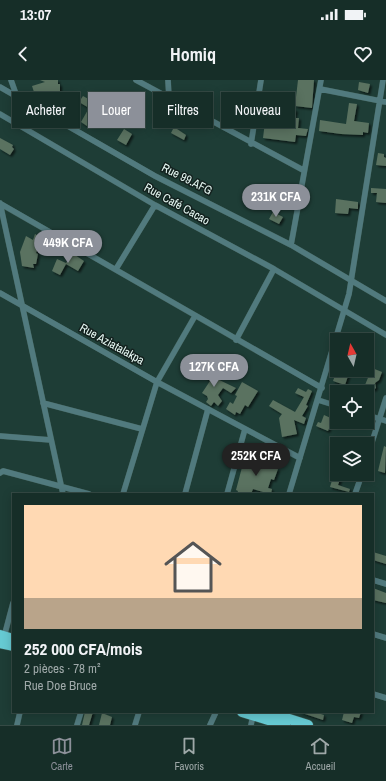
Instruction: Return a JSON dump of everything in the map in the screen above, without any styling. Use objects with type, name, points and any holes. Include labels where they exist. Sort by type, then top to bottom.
[{"type":"highway","points":[[4,638],[12,645]]},
{"type":"highway","points":[[243,713],[252,720],[282,724]]},
{"type":"highway","points":[[270,713],[308,725]]},
{"type":"street","points":[[11,80],[16,92]]},
{"type":"street","points":[[136,80],[158,92]]},
{"type":"street","points":[[168,80],[169,92]]},
{"type":"street","points":[[251,144],[261,80]]},
{"type":"street","points":[[291,245],[303,170],[321,80]]},
{"type":"street","points":[[289,493],[322,388],[352,281],[383,101],[383,80]]},
{"type":"street","name":"Rue 99.AFG","points":[[0,87],[12,93]]},
{"type":"street","points":[[320,89],[383,101]]},
{"type":"street","name":"Rue Café Cacao","points":[[0,114],[155,205],[274,269],[386,335]]},
{"type":"street","points":[[213,123],[303,170]]},
{"type":"street","name":"Rue 99.AFG","points":[[72,128],[155,176],[291,245],[386,301]]},
{"type":"street","points":[[0,203],[236,340],[322,388]]},
{"type":"street","points":[[0,203],[24,307],[63,493]]},
{"type":"street","points":[[116,269],[155,205]]},
{"type":"street","points":[[236,340],[274,269]]},
{"type":"street","name":"Rue Aziatalakpa","points":[[0,293],[157,382],[300,458]]},
{"type":"street","points":[[123,493],[157,382],[195,316]]},
{"type":"street","points":[[374,437],[386,398]]},
{"type":"street","points":[[318,400],[330,404]]},
{"type":"street","points":[[43,403],[142,429]]},
{"type":"street","points":[[185,493],[208,408]]},
{"type":"street","points":[[374,417],[386,421]]},
{"type":"street","points":[[227,493],[245,429]]},
{"type":"street","points":[[0,436],[51,440]]},
{"type":"street","points":[[1,471],[85,493]]},
{"type":"street","points":[[355,493],[360,481]]},
{"type":"street","points":[[374,580],[386,584]]},
{"type":"street","points":[[4,638],[12,607]]},
{"type":"street","points":[[374,634],[386,638]]},
{"type":"street","points":[[374,694],[386,698]]},
{"type":"street","points":[[17,725],[20,713]]},
{"type":"street","points":[[77,725],[81,713]]},
{"type":"street","points":[[135,725],[139,713]]},
{"type":"street","points":[[210,725],[216,713]]},
{"type":"building","points":[[40,80],[58,80],[58,84],[60,84],[60,92],[34,92],[32,86],[45,82]]},
{"type":"building","points":[[298,80],[314,80],[312,108],[295,106]]},
{"type":"building","points":[[359,82],[370,84],[368,93],[358,90]]},
{"type":"building","points":[[83,96],[88,99],[88,107],[80,103]]},
{"type":"building","points":[[349,103],[357,104],[354,121],[369,123],[368,133],[363,132],[363,135],[319,131],[320,120],[346,124]]},
{"type":"building","points":[[88,110],[87,126],[81,122]]},
{"type":"building","points":[[295,118],[299,118],[298,128],[308,129],[306,136],[296,135],[295,142],[263,138],[264,128],[295,128]]},
{"type":"building","points":[[174,128],[176,128],[186,135],[184,140],[171,133]]},
{"type":"building","points":[[124,129],[132,134],[126,145],[117,140]]},
{"type":"building","points":[[0,138],[13,145],[12,147],[14,149],[10,155],[0,149]]},
{"type":"building","points":[[378,153],[384,154],[384,157],[386,158],[386,166],[376,165]]},
{"type":"building","points":[[371,188],[386,189],[386,203],[376,202],[377,193],[371,193]]},
{"type":"building","points":[[336,199],[358,202],[358,209],[349,208],[348,214],[335,213]]},
{"type":"building","points":[[273,212],[283,217],[279,224],[269,219]]},
{"type":"building","points":[[35,234],[54,245],[52,248],[42,241],[36,253],[38,254],[36,264],[33,264],[34,268],[22,266],[20,252],[26,236],[33,240]]},
{"type":"building","points":[[72,253],[84,261],[78,271],[66,264],[60,275],[52,271],[57,259],[66,263]]},
{"type":"building","points":[[200,367],[212,374],[211,376],[236,388],[231,393],[223,388],[218,395],[222,401],[218,406],[214,402],[211,406],[206,402],[208,399],[207,396],[202,393],[210,381],[198,371]]},
{"type":"building","points":[[374,369],[382,372],[379,380],[375,383],[376,388],[374,389],[374,385],[365,385],[368,377],[374,377]]},
{"type":"building","points":[[334,377],[348,377],[345,385],[333,381]]},
{"type":"building","points":[[242,382],[258,391],[248,407],[245,405],[240,414],[236,412],[235,415],[226,409],[230,402],[233,404],[237,396],[235,395]]},
{"type":"building","points":[[298,388],[306,392],[308,389],[312,391],[306,405],[308,406],[302,416],[306,418],[304,424],[294,420],[297,434],[282,437],[279,418],[282,414],[269,406],[273,400],[295,412],[304,397],[295,393]]},
{"type":"building","points":[[324,415],[330,418],[330,426],[328,431],[316,426],[318,422],[321,423]]},
{"type":"building","points":[[384,446],[386,447],[385,473],[378,471]]},
{"type":"building","points":[[245,456],[257,460],[256,462],[273,465],[273,467],[278,469],[274,480],[271,479],[268,488],[272,489],[271,493],[262,493],[253,489],[251,493],[237,493],[238,491],[236,490]]},
{"type":"building","points":[[332,481],[339,481],[338,485],[350,489],[349,492],[330,487]]},
{"type":"building","points":[[374,552],[386,556],[386,564],[374,560]]},
{"type":"building","points":[[374,588],[386,593],[386,603],[374,600]]},
{"type":"building","points":[[85,713],[93,713],[89,725],[82,725]]},
{"type":"building","points":[[102,713],[112,717],[110,725],[99,725]]},
{"type":"building","points":[[302,713],[317,713],[324,715],[323,720]]},
{"type":"building","points":[[344,713],[361,713],[359,718],[354,717],[352,723],[342,720]]}]
